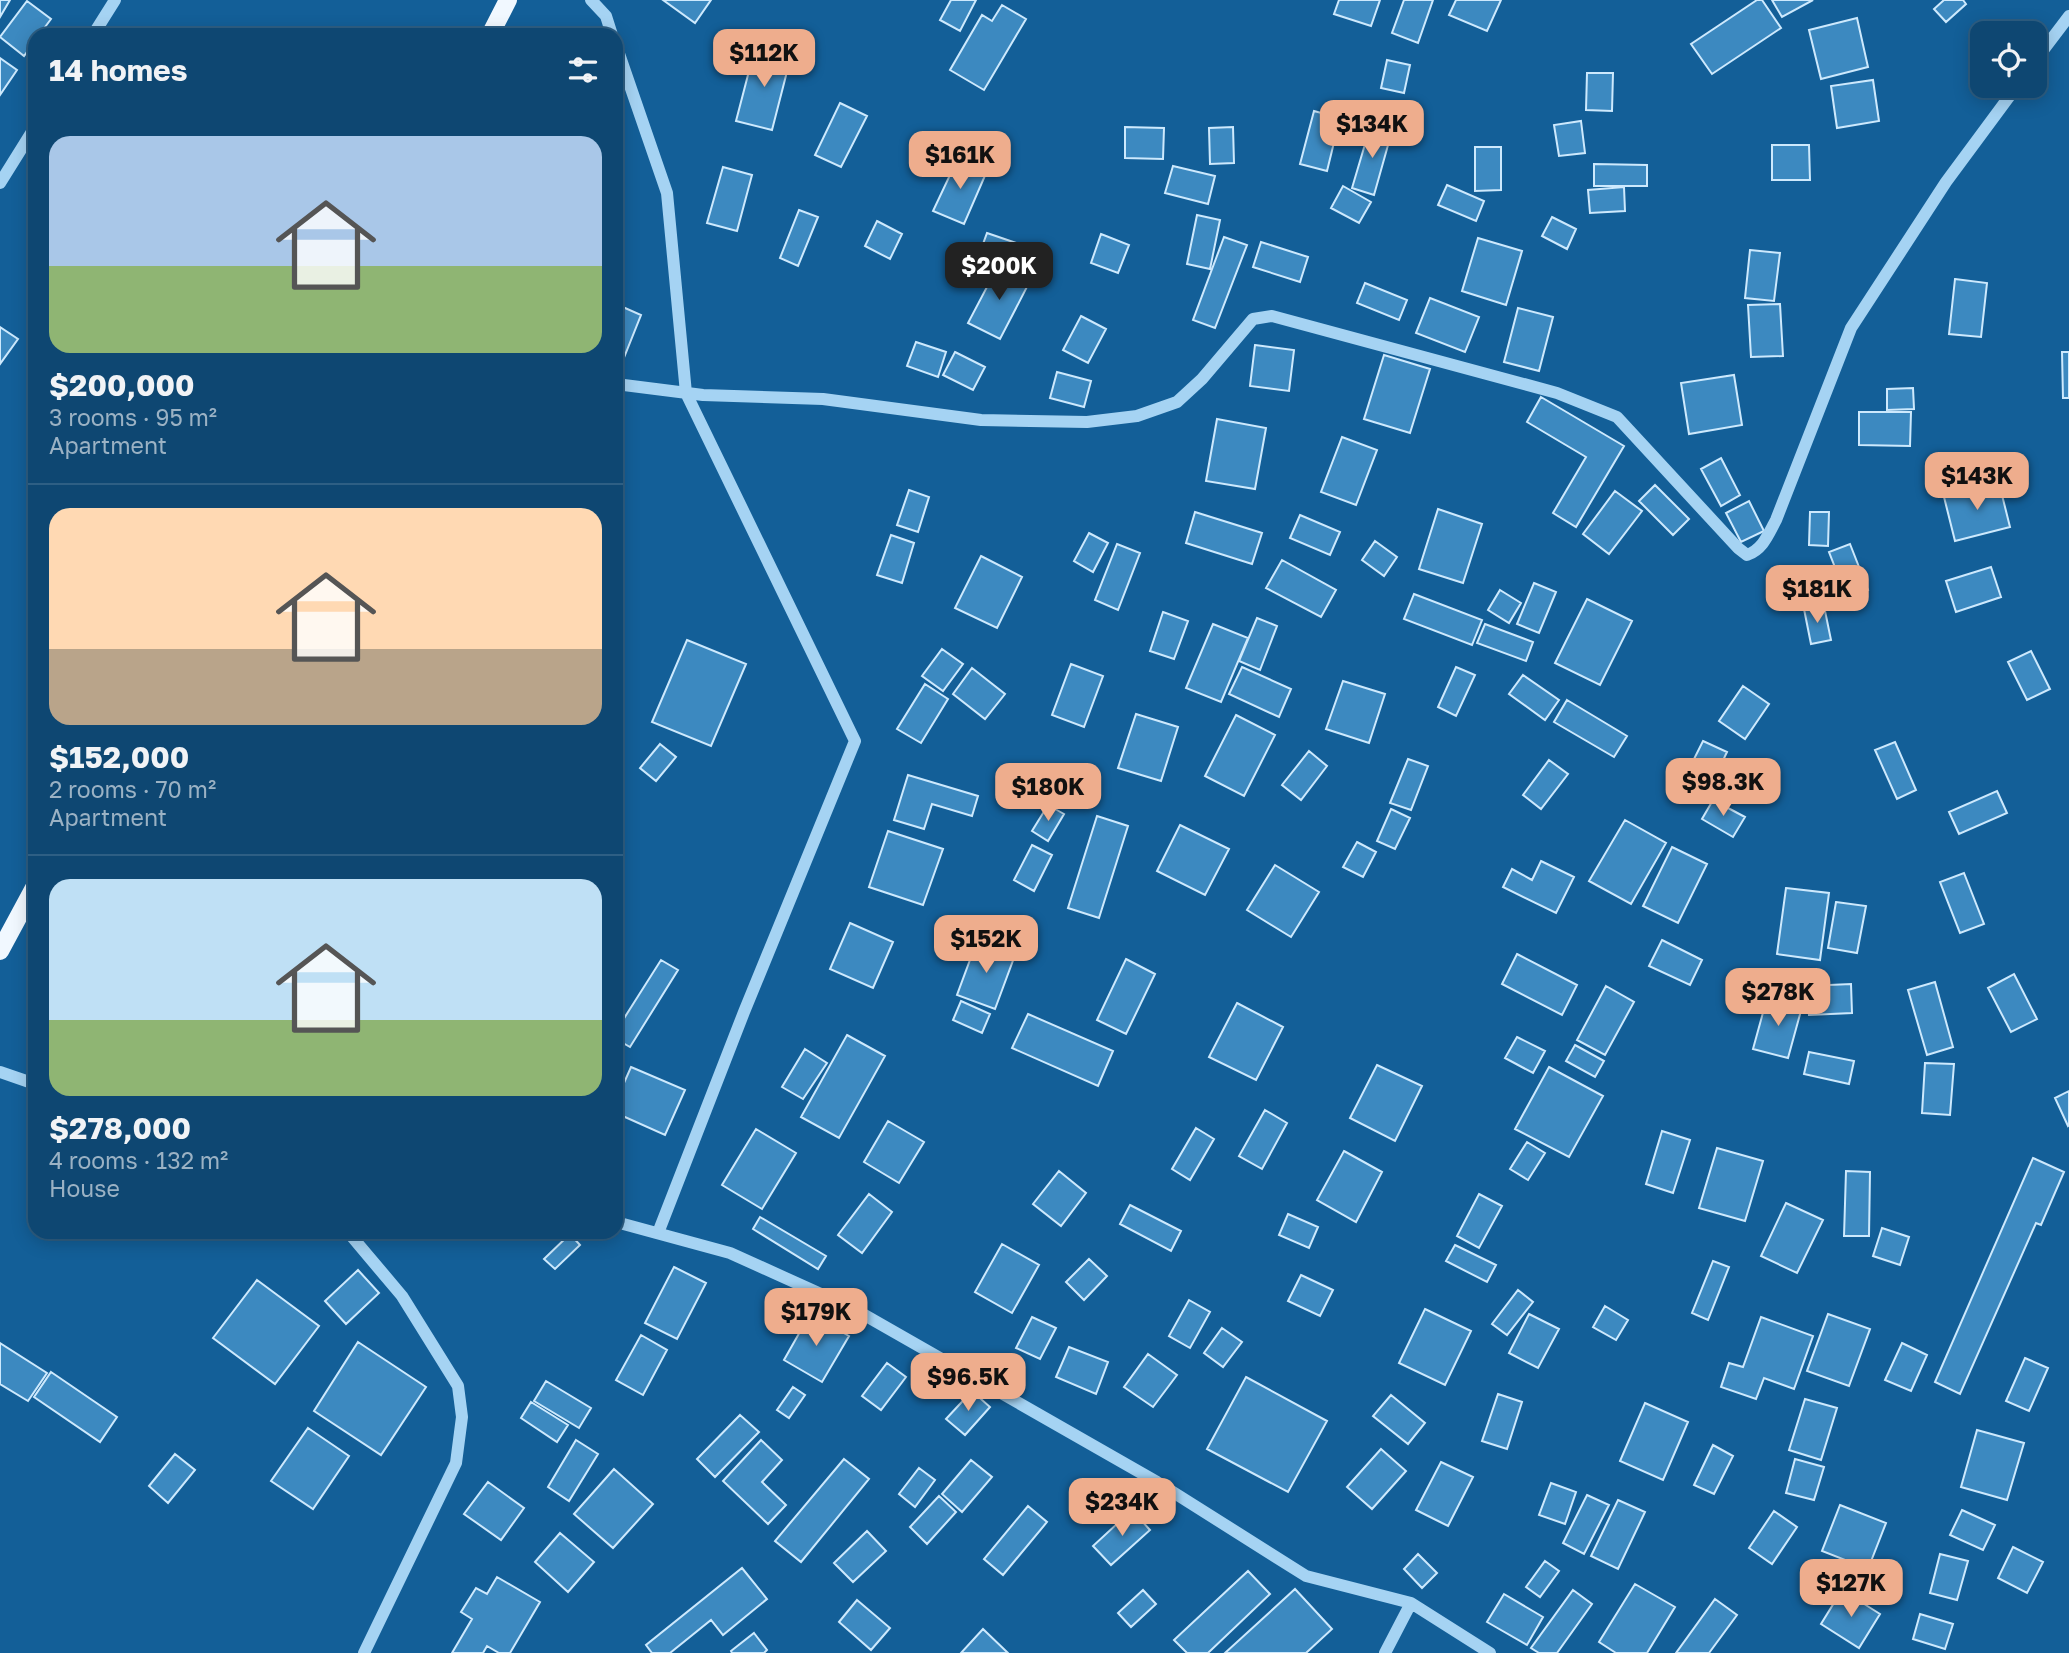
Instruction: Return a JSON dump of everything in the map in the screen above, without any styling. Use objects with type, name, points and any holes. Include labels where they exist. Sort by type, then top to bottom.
[{"type":"main road","points":[[494,28],[508,0]]},
{"type":"main road","points":[[0,951],[28,899]]},
{"type":"street","points":[[97,28],[114,0]]},
{"type":"street","points":[[590,0],[606,16],[610,28]]},
{"type":"street","points":[[2047,45],[2069,16]]},
{"type":"street","points":[[623,65],[667,193],[685,393],[855,741],[658,1233]]},
{"type":"street","points":[[623,385],[685,393],[823,399],[981,420],[1087,422],[1137,416],[1177,402],[1202,379],[1253,319],[1272,316],[1545,390],[1617,418],[1747,555],[1763,544],[1776,520],[1851,328],[1946,182],[2008,98]]},
{"type":"street","points":[[0,183],[28,138]]},
{"type":"street","points":[[0,1072],[28,1082]]},
{"type":"street","points":[[623,1224],[730,1253],[854,1309],[1157,1482],[1306,1576],[1412,1603],[1490,1653]]},
{"type":"street","points":[[354,1239],[402,1296],[458,1386],[462,1417],[456,1463],[364,1653]]},
{"type":"street","points":[[1385,1653],[1412,1603]]},
{"type":"building","points":[[0,0],[10,0],[0,17]]},
{"type":"building","points":[[663,0],[711,0],[695,23]]},
{"type":"building","points":[[951,0],[976,0],[960,31],[940,20]]},
{"type":"building","points":[[1339,0],[1380,0],[1371,26],[1334,14]]},
{"type":"building","points":[[1404,0],[1433,0],[1418,43],[1392,33]]},
{"type":"building","points":[[1456,0],[1501,0],[1487,31],[1449,15]]},
{"type":"building","points":[[1757,0],[1762,0],[1781,28],[1712,74],[1691,44]]},
{"type":"building","points":[[1772,0],[1813,0],[1782,17]]},
{"type":"building","points":[[1944,0],[1963,0],[1966,4],[1946,22],[1934,9]]},
{"type":"building","points":[[27,1],[51,19],[44,28],[28,28],[28,51],[24,56],[0,37]]},
{"type":"building","points":[[1002,5],[1026,19],[984,90],[950,70],[982,15],[992,21]]},
{"type":"building","points":[[1857,18],[1868,67],[1821,79],[1809,30]]},
{"type":"building","points":[[755,48],[791,56],[772,130],[736,121]]},
{"type":"building","points":[[0,58],[17,70],[0,95]]},
{"type":"building","points":[[1387,60],[1410,65],[1404,93],[1381,88]]},
{"type":"building","points":[[1587,73],[1613,73],[1612,111],[1586,110]]},
{"type":"building","points":[[1873,80],[1879,121],[1837,128],[1831,86]]},
{"type":"building","points":[[840,103],[867,116],[841,167],[815,155]]},
{"type":"building","points":[[1314,111],[1340,118],[1327,171],[1300,164]]},
{"type":"building","points":[[1581,121],[1585,153],[1559,156],[1554,125]]},
{"type":"building","points":[[1371,124],[1392,131],[1374,195],[1352,188]]},
{"type":"building","points":[[1125,127],[1164,128],[1163,159],[1125,158]]},
{"type":"building","points":[[1233,127],[1234,163],[1210,164],[1209,128]]},
{"type":"building","points":[[1772,145],[1809,145],[1810,180],[1772,180]]},
{"type":"building","points":[[1475,147],[1501,147],[1501,190],[1475,191]]},
{"type":"building","points":[[958,158],[987,171],[964,224],[933,211]]},
{"type":"building","points":[[1594,164],[1647,165],[1647,186],[1594,186]]},
{"type":"building","points":[[1173,166],[1215,176],[1208,204],[1165,193]]},
{"type":"building","points":[[723,167],[752,175],[737,231],[707,223]]},
{"type":"building","points":[[1447,185],[1484,201],[1476,221],[1438,205]]},
{"type":"building","points":[[1343,186],[1371,202],[1359,223],[1331,208]]},
{"type":"building","points":[[1624,187],[1625,211],[1590,213],[1588,190]]},
{"type":"building","points":[[799,210],[818,217],[798,266],[780,258]]},
{"type":"building","points":[[1197,215],[1220,220],[1210,269],[1187,264]]},
{"type":"building","points":[[1552,217],[1576,229],[1567,249],[1542,236]]},
{"type":"building","points":[[877,221],[902,234],[890,259],[865,246]]},
{"type":"building","points":[[987,233],[1019,244],[1011,267],[979,255]]},
{"type":"building","points":[[1101,234],[1129,245],[1118,273],[1091,263]]},
{"type":"building","points":[[1224,237],[1247,245],[1215,328],[1193,320]]},
{"type":"building","points":[[1478,238],[1522,251],[1506,305],[1462,291]]},
{"type":"building","points":[[1261,242],[1308,257],[1300,282],[1253,267]]},
{"type":"building","points":[[1750,250],[1780,253],[1774,301],[1745,298]]},
{"type":"building","points":[[999,264],[1030,281],[1000,339],[968,323]]},
{"type":"building","points":[[1955,279],[1987,283],[1981,337],[1949,334]]},
{"type":"building","points":[[1365,283],[1407,300],[1399,320],[1357,303]]},
{"type":"building","points":[[1430,298],[1479,317],[1465,352],[1416,333]]},
{"type":"building","points":[[1780,304],[1783,356],[1751,357],[1748,305]]},
{"type":"building","points":[[623,307],[641,315],[623,360]]},
{"type":"building","points":[[1518,308],[1553,317],[1539,371],[1504,362]]},
{"type":"building","points":[[1081,316],[1106,329],[1088,363],[1063,350]]},
{"type":"building","points":[[0,327],[18,339],[0,364]]},
{"type":"building","points":[[916,342],[946,352],[938,377],[907,366]]},
{"type":"building","points":[[1255,345],[1294,350],[1289,391],[1250,386]]},
{"type":"building","points":[[955,352],[985,367],[973,390],[943,375]]},
{"type":"building","points":[[2062,352],[2069,352],[2069,398],[2063,398]]},
{"type":"building","points":[[1384,355],[1430,369],[1410,433],[1364,419]]},
{"type":"building","points":[[1057,372],[1091,381],[1084,407],[1050,398]]},
{"type":"building","points":[[1734,375],[1742,425],[1689,434],[1681,383]]},
{"type":"building","points":[[1913,388],[1914,409],[1887,410],[1887,389]]},
{"type":"building","points":[[1541,397],[1624,446],[1576,527],[1553,513],[1586,457],[1527,422]]},
{"type":"building","points":[[1859,412],[1911,412],[1910,446],[1859,445]]},
{"type":"building","points":[[1217,419],[1266,428],[1255,489],[1206,481]]},
{"type":"building","points":[[1342,437],[1377,450],[1356,505],[1321,492]]},
{"type":"building","points":[[1999,457],[2001,477],[1973,480],[1971,460]]},
{"type":"building","points":[[1721,458],[1740,495],[1721,506],[1701,469]]},
{"type":"building","points":[[1999,483],[2010,527],[1955,541],[1944,497]]},
{"type":"building","points":[[1655,485],[1689,519],[1673,535],[1639,501]]},
{"type":"building","points":[[909,490],[929,497],[918,532],[897,525]]},
{"type":"building","points":[[1615,491],[1642,511],[1609,554],[1583,534]]},
{"type":"building","points":[[1749,501],[1764,531],[1741,542],[1726,513]]},
{"type":"building","points":[[1438,509],[1482,524],[1463,583],[1419,569]]},
{"type":"building","points":[[1195,512],[1262,533],[1252,564],[1186,543]]},
{"type":"building","points":[[1810,512],[1829,512],[1828,546],[1809,545]]},
{"type":"building","points":[[1300,515],[1340,532],[1330,555],[1290,538]]},
{"type":"building","points":[[1089,533],[1108,543],[1093,572],[1074,561]]},
{"type":"building","points":[[891,535],[914,543],[902,583],[877,575]]},
{"type":"building","points":[[1375,541],[1397,557],[1384,576],[1362,560]]},
{"type":"building","points":[[1117,544],[1140,553],[1118,610],[1095,600]]},
{"type":"building","points":[[1850,544],[1868,590],[1847,598],[1829,552]]},
{"type":"building","points":[[981,556],[1022,577],[997,628],[955,608]]},
{"type":"building","points":[[1282,560],[1336,590],[1321,617],[1266,588]]},
{"type":"building","points":[[1991,567],[2001,597],[1956,612],[1946,581]]},
{"type":"building","points":[[1813,571],[1821,596],[1805,601],[1798,575]]},
{"type":"building","points":[[1534,583],[1556,592],[1539,633],[1517,624]]},
{"type":"building","points":[[1500,590],[1521,603],[1509,623],[1488,610]]},
{"type":"building","points":[[1414,594],[1482,620],[1472,645],[1404,619]]},
{"type":"building","points":[[1587,599],[1632,621],[1600,685],[1555,663]]},
{"type":"building","points":[[1824,606],[1831,640],[1811,644],[1804,609]]},
{"type":"building","points":[[1163,612],[1188,621],[1174,659],[1150,651]]},
{"type":"building","points":[[1257,618],[1277,626],[1260,670],[1239,661]]},
{"type":"building","points":[[1213,624],[1248,638],[1221,702],[1186,688]]},
{"type":"building","points":[[1485,624],[1533,642],[1526,661],[1477,643]]},
{"type":"building","points":[[687,640],[746,664],[711,746],[652,722]]},
{"type":"building","points":[[942,649],[963,664],[943,691],[922,676]]},
{"type":"building","points":[[2031,651],[2050,689],[2027,700],[2008,662]]},
{"type":"building","points":[[1071,664],[1103,676],[1084,727],[1052,715]]},
{"type":"building","points":[[1242,667],[1291,689],[1279,717],[1229,694]]},
{"type":"building","points":[[1456,667],[1475,675],[1456,716],[1438,707]]},
{"type":"building","points":[[972,668],[1005,694],[985,719],[953,694]]},
{"type":"building","points":[[1523,675],[1559,700],[1545,720],[1509,694]]},
{"type":"building","points":[[1343,681],[1385,694],[1369,743],[1326,729]]},
{"type":"building","points":[[925,684],[948,699],[921,743],[897,729]]},
{"type":"building","points":[[1743,686],[1769,704],[1745,739],[1719,721]]},
{"type":"building","points":[[1567,700],[1627,736],[1614,757],[1554,722]]},
{"type":"building","points":[[1136,714],[1178,727],[1161,781],[1118,768]]},
{"type":"building","points":[[1236,715],[1275,735],[1244,796],[1205,776]]},
{"type":"building","points":[[1703,741],[1727,752],[1718,771],[1694,759]]},
{"type":"building","points":[[1895,742],[1916,790],[1897,799],[1875,750]]},
{"type":"building","points":[[660,744],[676,757],[656,781],[640,768]]},
{"type":"building","points":[[1309,751],[1327,766],[1301,800],[1282,785]]},
{"type":"building","points":[[1408,759],[1428,766],[1411,810],[1390,803]]},
{"type":"building","points":[[1549,760],[1568,774],[1541,809],[1523,795]]},
{"type":"building","points":[[908,775],[978,796],[972,816],[932,804],[924,829],[894,820]]},
{"type":"building","points":[[1997,791],[2007,813],[1959,834],[1949,812]]},
{"type":"building","points":[[1713,800],[1745,817],[1733,837],[1702,819]]},
{"type":"building","points":[[1048,805],[1064,814],[1048,841],[1032,831]]},
{"type":"building","points":[[1391,809],[1410,818],[1395,849],[1377,841]]},
{"type":"building","points":[[1097,816],[1128,826],[1099,918],[1068,908]]},
{"type":"building","points":[[1625,820],[1666,843],[1631,904],[1589,881]]},
{"type":"building","points":[[1180,825],[1229,849],[1205,895],[1157,871]]},
{"type":"building","points":[[888,831],[943,849],[923,905],[869,887]]},
{"type":"building","points":[[1357,842],[1376,852],[1363,877],[1343,867]]},
{"type":"building","points":[[1032,845],[1052,855],[1034,891],[1014,880]]},
{"type":"building","points":[[1672,847],[1707,864],[1678,923],[1643,906]]},
{"type":"building","points":[[1541,861],[1574,877],[1556,913],[1503,887],[1512,869],[1532,880]]},
{"type":"building","points":[[1275,865],[1319,892],[1291,937],[1247,910]]},
{"type":"building","points":[[1964,873],[1984,924],[1960,933],[1940,882]]},
{"type":"building","points":[[1786,888],[1829,893],[1820,960],[1777,954]]},
{"type":"building","points":[[1836,902],[1866,906],[1857,953],[1828,948]]},
{"type":"building","points":[[850,923],[893,942],[873,988],[830,969]]},
{"type":"building","points":[[1662,940],[1702,960],[1690,985],[1649,966]]},
{"type":"building","points":[[977,941],[1015,955],[995,1009],[957,995]]},
{"type":"building","points":[[1517,954],[1577,985],[1562,1015],[1502,984]]},
{"type":"building","points":[[1126,959],[1155,974],[1126,1034],[1097,1020]]},
{"type":"building","points":[[661,960],[678,970],[630,1047],[623,1043],[623,1020]]},
{"type":"building","points":[[2014,974],[2037,1019],[2011,1032],[1988,988]]},
{"type":"building","points":[[1935,982],[1953,1047],[1927,1055],[1908,990]]},
{"type":"building","points":[[1851,984],[1852,1013],[1809,1015],[1807,986]]},
{"type":"building","points":[[1606,986],[1634,1002],[1605,1055],[1577,1040]]},
{"type":"building","points":[[1767,998],[1802,1007],[1788,1058],[1753,1049]]},
{"type":"building","points":[[961,1001],[990,1014],[982,1033],[953,1020]]},
{"type":"building","points":[[1237,1003],[1283,1027],[1256,1080],[1209,1057]]},
{"type":"building","points":[[1028,1014],[1113,1051],[1098,1086],[1012,1048]]},
{"type":"building","points":[[847,1035],[885,1056],[839,1138],[801,1117]]},
{"type":"building","points":[[1517,1037],[1545,1051],[1533,1073],[1505,1058]]},
{"type":"building","points":[[1575,1045],[1604,1061],[1595,1077],[1566,1061]]},
{"type":"building","points":[[805,1049],[827,1063],[803,1099],[782,1087]]},
{"type":"building","points":[[1809,1052],[1854,1061],[1849,1084],[1804,1074]]},
{"type":"building","points":[[1925,1063],[1954,1064],[1950,1115],[1922,1113]]},
{"type":"building","points":[[1377,1065],[1422,1086],[1395,1141],[1350,1118]]},
{"type":"building","points":[[631,1067],[685,1090],[665,1135],[623,1116],[623,1085]]},
{"type":"building","points":[[1549,1067],[1603,1096],[1569,1157],[1515,1129]]},
{"type":"building","points":[[2069,1091],[2069,1125],[2068,1126],[2055,1098]]},
{"type":"building","points":[[1265,1110],[1287,1123],[1262,1169],[1239,1156]]},
{"type":"building","points":[[888,1121],[924,1142],[899,1183],[864,1162]]},
{"type":"building","points":[[1196,1128],[1214,1139],[1190,1180],[1172,1169]]},
{"type":"building","points":[[756,1129],[796,1153],[762,1209],[722,1185]]},
{"type":"building","points":[[1662,1131],[1690,1140],[1673,1193],[1646,1184]]},
{"type":"building","points":[[1527,1142],[1545,1153],[1528,1180],[1510,1169]]},
{"type":"building","points":[[1717,1148],[1763,1161],[1745,1221],[1699,1208]]},
{"type":"building","points":[[1344,1151],[1382,1172],[1356,1222],[1317,1200]]},
{"type":"building","points":[[2033,1158],[2064,1172],[2041,1225],[2036,1223],[1960,1394],[1935,1382]]},
{"type":"building","points":[[1059,1171],[1086,1193],[1061,1226],[1033,1204]]},
{"type":"building","points":[[1846,1171],[1870,1172],[1869,1236],[1844,1236]]},
{"type":"building","points":[[869,1194],[892,1212],[862,1253],[838,1235]]},
{"type":"building","points":[[1479,1194],[1502,1206],[1479,1248],[1457,1236]]},
{"type":"building","points":[[1786,1203],[1823,1220],[1797,1273],[1761,1256]]},
{"type":"building","points":[[1130,1205],[1181,1231],[1171,1251],[1120,1224]]},
{"type":"building","points":[[1288,1214],[1318,1227],[1309,1248],[1279,1235]]},
{"type":"building","points":[[760,1217],[826,1256],[818,1269],[753,1229]]},
{"type":"building","points":[[1882,1228],[1909,1237],[1900,1265],[1873,1256]]},
{"type":"building","points":[[565,1239],[575,1239],[580,1245],[555,1269],[544,1259]]},
{"type":"building","points":[[1002,1244],[1039,1265],[1012,1313],[975,1292]]},
{"type":"building","points":[[1455,1245],[1496,1265],[1487,1282],[1446,1261]]},
{"type":"building","points":[[1089,1259],[1107,1276],[1084,1300],[1066,1282]]},
{"type":"building","points":[[1713,1261],[1729,1267],[1708,1320],[1692,1313]]},
{"type":"building","points":[[674,1267],[706,1283],[677,1339],[645,1323]]},
{"type":"building","points":[[358,1270],[379,1293],[346,1324],[325,1301]]},
{"type":"building","points":[[1301,1275],[1333,1290],[1320,1316],[1288,1301]]},
{"type":"building","points":[[257,1280],[319,1326],[275,1384],[213,1338]]},
{"type":"building","points":[[1518,1290],[1533,1302],[1507,1335],[1492,1324]]},
{"type":"building","points":[[1189,1300],[1210,1312],[1190,1348],[1169,1336]]},
{"type":"building","points":[[1605,1306],[1628,1320],[1616,1340],[1593,1327]]},
{"type":"building","points":[[1425,1309],[1471,1331],[1445,1385],[1399,1363]]},
{"type":"building","points":[[810,1314],[849,1336],[822,1382],[784,1360]]},
{"type":"building","points":[[1529,1314],[1559,1329],[1538,1368],[1509,1353]]},
{"type":"building","points":[[1828,1314],[1870,1329],[1849,1386],[1807,1371]]},
{"type":"building","points":[[1032,1317],[1056,1328],[1040,1359],[1016,1348]]},
{"type":"building","points":[[1761,1317],[1813,1336],[1794,1389],[1764,1378],[1756,1399],[1721,1387],[1729,1363],[1743,1367]]},
{"type":"building","points":[[1222,1328],[1242,1342],[1223,1367],[1204,1353]]},
{"type":"building","points":[[641,1335],[667,1350],[643,1395],[616,1380]]},
{"type":"building","points":[[358,1342],[426,1387],[381,1455],[314,1411]]},
{"type":"building","points":[[0,1343],[47,1373],[28,1401],[0,1384]]},
{"type":"building","points":[[1902,1343],[1927,1355],[1911,1391],[1885,1380]]},
{"type":"building","points":[[1069,1347],[1108,1362],[1096,1394],[1056,1377]]},
{"type":"building","points":[[1148,1354],[1177,1375],[1153,1407],[1124,1387]]},
{"type":"building","points":[[2025,1358],[2048,1368],[2029,1411],[2006,1401]]},
{"type":"building","points":[[887,1363],[906,1377],[881,1410],[862,1396]]},
{"type":"building","points":[[51,1372],[117,1417],[100,1442],[34,1397]]},
{"type":"building","points":[[1246,1377],[1327,1421],[1288,1492],[1207,1449]]},
{"type":"building","points":[[546,1381],[591,1408],[579,1428],[534,1401]]},
{"type":"building","points":[[793,1387],[805,1395],[789,1418],[777,1410]]},
{"type":"building","points":[[972,1391],[990,1407],[965,1435],[946,1419]]},
{"type":"building","points":[[1498,1394],[1522,1402],[1507,1449],[1482,1441]]},
{"type":"building","points":[[1391,1395],[1425,1423],[1408,1444],[1373,1416]]},
{"type":"building","points":[[1805,1399],[1837,1408],[1821,1460],[1789,1450]]},
{"type":"building","points":[[531,1402],[568,1425],[557,1442],[521,1418]]},
{"type":"building","points":[[1645,1403],[1688,1422],[1663,1480],[1620,1461]]},
{"type":"building","points":[[740,1415],[759,1432],[715,1477],[697,1459]]},
{"type":"building","points":[[308,1428],[349,1456],[313,1509],[271,1481]]},
{"type":"building","points":[[1977,1430],[2024,1443],[2007,1500],[1961,1487]]},
{"type":"building","points":[[576,1440],[598,1454],[569,1501],[548,1487]]},
{"type":"building","points":[[761,1440],[782,1460],[762,1482],[786,1505],[768,1524],[723,1481]]},
{"type":"building","points":[[1713,1445],[1733,1456],[1714,1494],[1694,1485]]},
{"type":"building","points":[[1381,1449],[1406,1471],[1372,1509],[1347,1487]]},
{"type":"building","points":[[175,1454],[195,1470],[168,1503],[149,1486]]},
{"type":"building","points":[[844,1459],[869,1479],[801,1562],[775,1541]]},
{"type":"building","points":[[1795,1459],[1824,1467],[1814,1500],[1786,1493]]},
{"type":"building","points":[[971,1460],[992,1477],[962,1512],[942,1494]]},
{"type":"building","points":[[1441,1462],[1473,1477],[1448,1526],[1416,1510]]},
{"type":"building","points":[[919,1468],[935,1480],[915,1507],[899,1494]]},
{"type":"building","points":[[614,1469],[653,1504],[613,1548],[574,1514]]},
{"type":"building","points":[[488,1482],[524,1508],[501,1540],[464,1514]]},
{"type":"building","points":[[1551,1483],[1576,1492],[1565,1524],[1539,1515]]},
{"type":"building","points":[[1587,1495],[1609,1505],[1584,1554],[1563,1543]]},
{"type":"building","points":[[939,1496],[956,1512],[927,1544],[910,1527]]},
{"type":"building","points":[[1618,1500],[1645,1512],[1618,1569],[1591,1556]]},
{"type":"building","points":[[1840,1505],[1886,1523],[1868,1569],[1822,1551]]},
{"type":"building","points":[[1028,1506],[1047,1522],[1003,1575],[984,1559]]},
{"type":"building","points":[[1132,1510],[1150,1530],[1111,1565],[1093,1546]]},
{"type":"building","points":[[1962,1510],[1995,1525],[1983,1550],[1950,1535]]},
{"type":"building","points":[[1774,1511],[1797,1527],[1772,1564],[1749,1548]]},
{"type":"building","points":[[867,1531],[886,1551],[853,1582],[834,1563]]},
{"type":"building","points":[[560,1533],[594,1562],[568,1592],[535,1562]]},
{"type":"building","points":[[2013,1547],[2043,1562],[2027,1593],[1998,1578]]},
{"type":"building","points":[[1418,1554],[1437,1573],[1422,1588],[1404,1569]]},
{"type":"building","points":[[1940,1554],[1968,1561],[1957,1600],[1930,1593]]},
{"type":"building","points":[[1545,1561],[1559,1571],[1540,1597],[1526,1587]]},
{"type":"building","points":[[742,1568],[767,1599],[723,1635],[711,1620],[670,1653],[652,1653],[646,1645]]},
{"type":"building","points":[[1248,1571],[1270,1594],[1208,1653],[1187,1653],[1174,1640]]},
{"type":"building","points":[[497,1577],[540,1602],[510,1653],[499,1653],[487,1646],[483,1653],[452,1653],[472,1619],[461,1612],[476,1588],[487,1594]]},
{"type":"building","points":[[1635,1584],[1675,1607],[1647,1653],[1616,1653],[1599,1642]]},
{"type":"building","points":[[1295,1589],[1332,1629],[1306,1653],[1225,1653]]},
{"type":"building","points":[[1143,1590],[1156,1604],[1131,1627],[1118,1613]]},
{"type":"building","points":[[1573,1590],[1592,1604],[1557,1653],[1539,1653],[1531,1648]]},
{"type":"building","points":[[1842,1590],[1880,1614],[1859,1648],[1821,1624]]},
{"type":"building","points":[[1504,1594],[1543,1617],[1527,1645],[1487,1622]]},
{"type":"building","points":[[1715,1599],[1737,1615],[1709,1653],[1676,1653]]},
{"type":"building","points":[[857,1600],[890,1628],[871,1650],[839,1622]]},
{"type":"building","points":[[1920,1614],[1953,1624],[1945,1649],[1913,1639]]},
{"type":"building","points":[[983,1629],[1008,1653],[961,1653]]},
{"type":"building","points":[[754,1633],[767,1650],[764,1653],[732,1653],[731,1651]]}]
